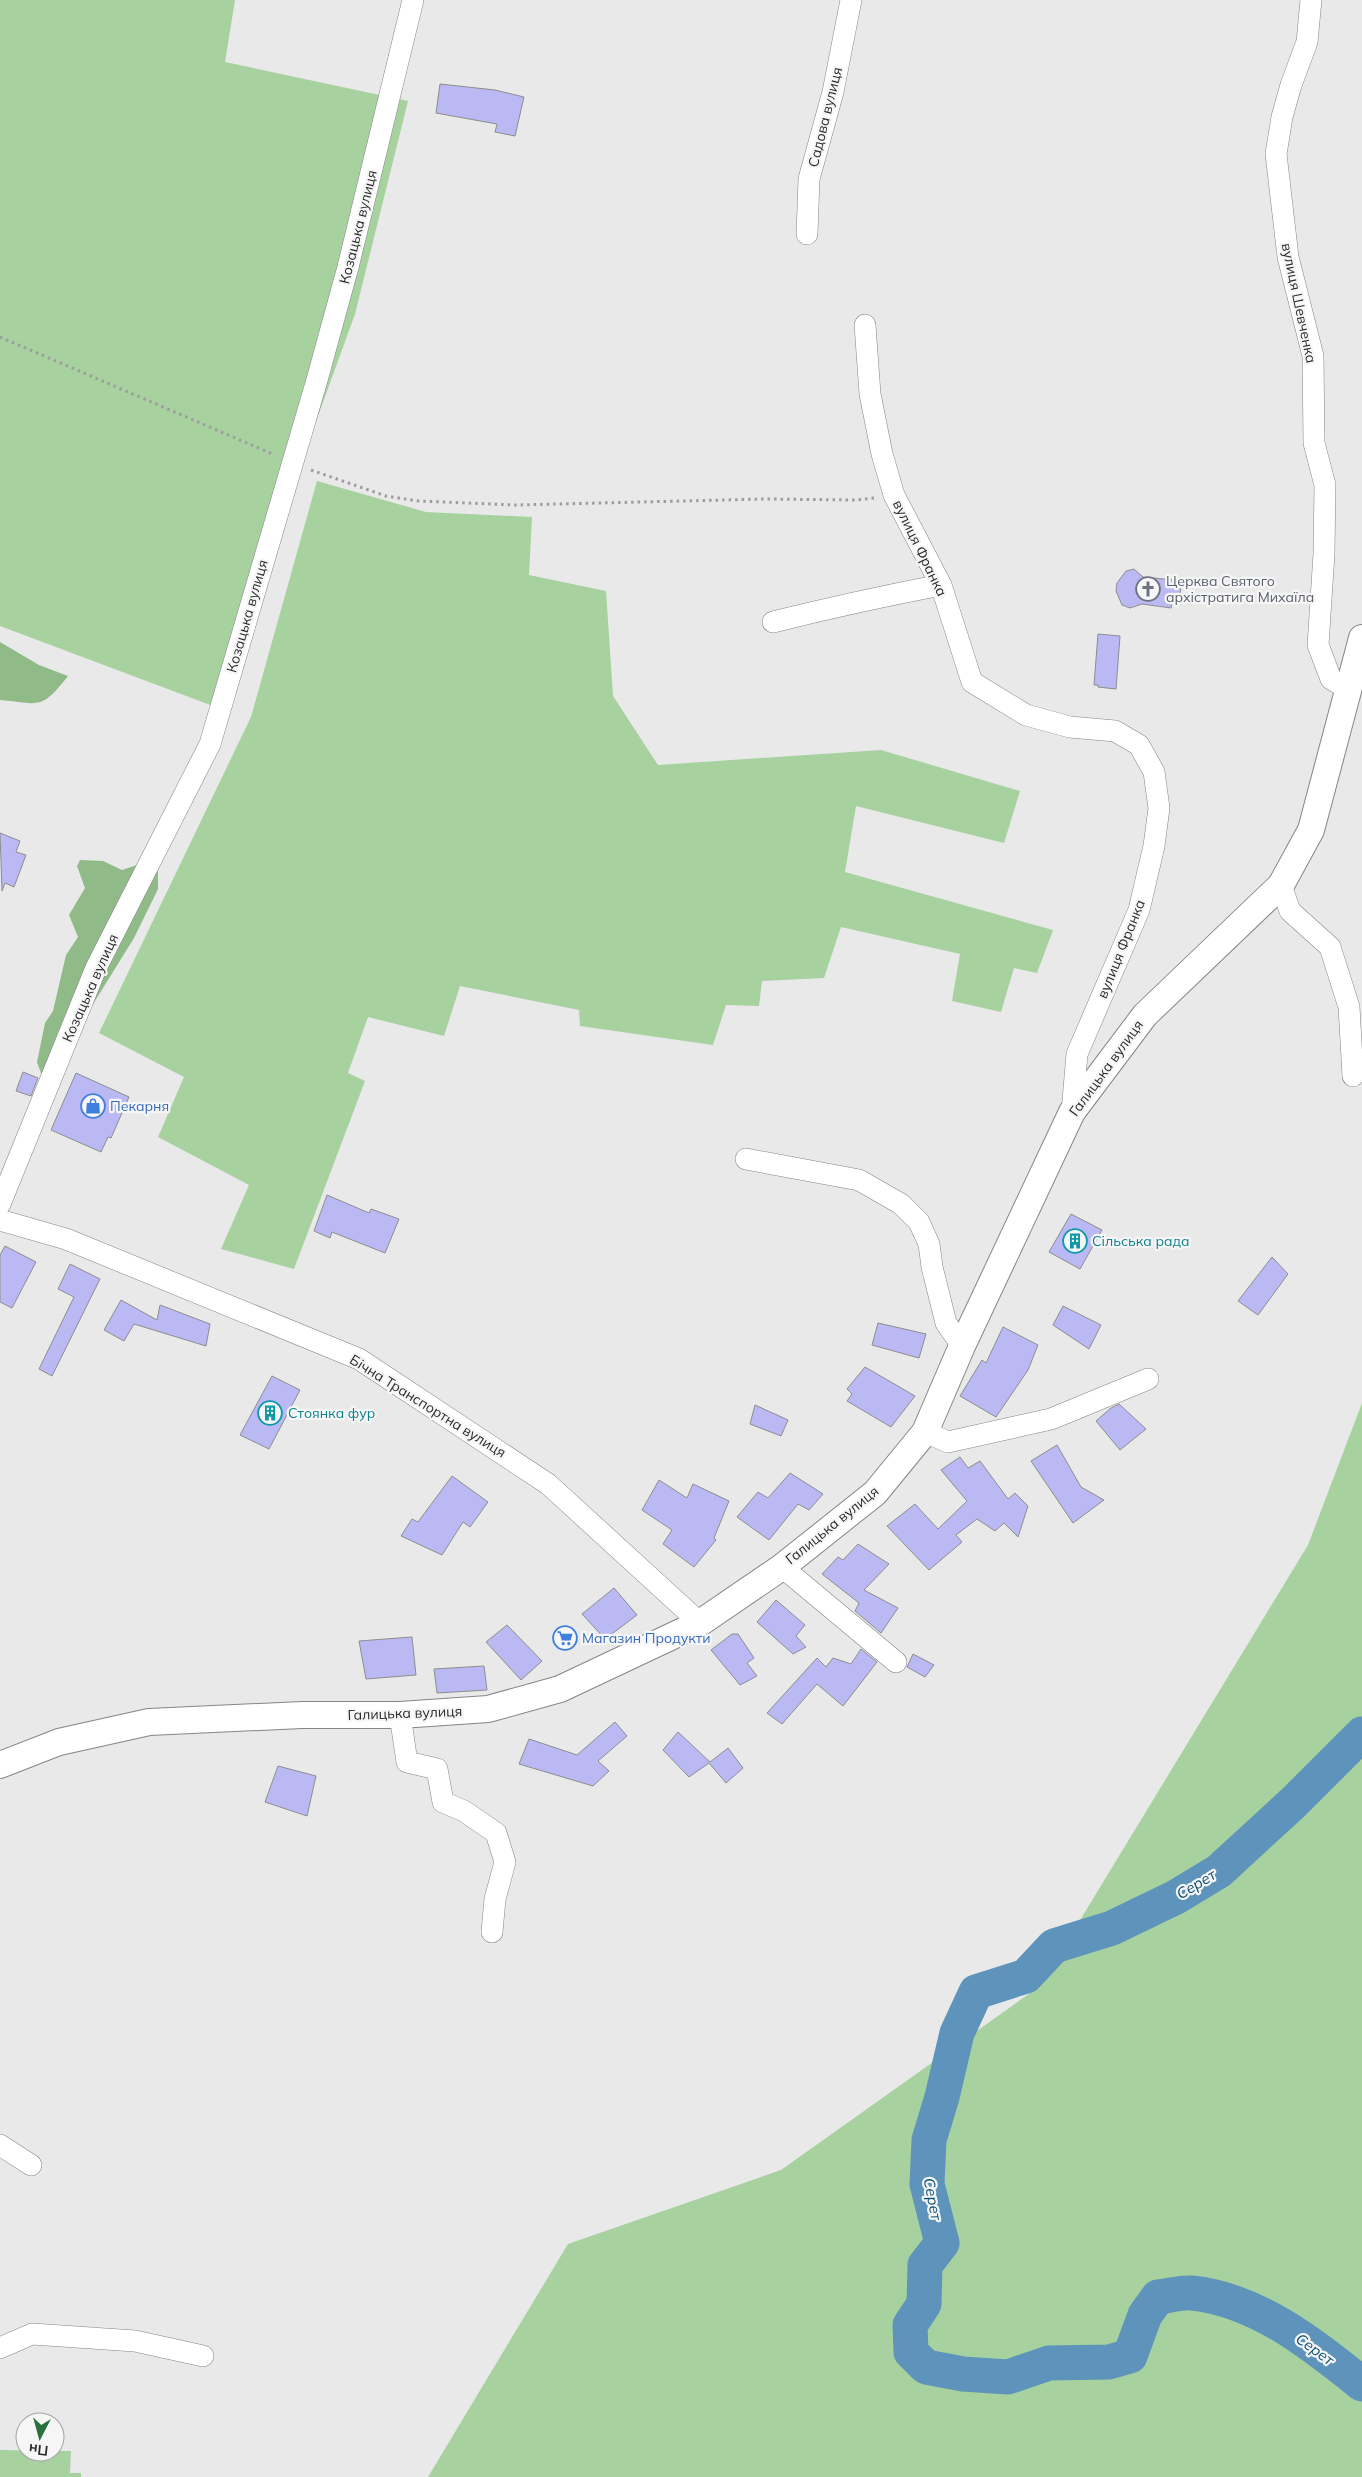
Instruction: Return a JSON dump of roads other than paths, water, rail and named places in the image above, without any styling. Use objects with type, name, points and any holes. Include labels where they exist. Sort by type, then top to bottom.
[{"type":"main road","name":"Галицька вулиця","points":[[0,1765],[59,1742],[149,1722],[302,1715],[400,1715],[488,1709],[560,1689],[700,1623],[782,1567],[875,1493],[925,1432],[962,1346],[1072,1112],[1145,1015],[1281,885],[1311,830],[1362,638]]},
{"type":"street","name":"Козацька вулиця","points":[[0,1204],[96,968],[210,744],[293,463],[348,267],[414,0]]},
{"type":"street","name":"Садова вулиця","points":[[807,234],[809,179],[833,92],[852,0]]},
{"type":"street","name":"вулиця Шевченка","points":[[1311,0],[1307,42],[1291,85],[1282,117],[1276,154],[1288,257],[1313,356],[1314,442],[1325,485],[1324,554],[1318,645],[1331,679],[1348,689]]},
{"type":"street","name":"вулиця Франка","points":[[865,325],[870,394],[882,454],[894,495],[941,585],[972,682],[1026,715],[1070,727],[1115,731],[1138,745],[1154,772],[1160,808],[1139,910],[1077,1054],[1072,1112]]},
{"type":"street","points":[[773,622],[879,597],[941,585]]},
{"type":"street","points":[[1281,885],[1290,911],[1330,947],[1348,1007],[1353,1076]]},
{"type":"street","points":[[746,1159],[859,1180],[901,1204],[919,1222],[929,1244],[932,1267],[946,1323],[962,1346]]},
{"type":"street","name":"Бічна Транспортна вулиця","points":[[0,1220],[66,1239],[359,1359],[548,1484],[700,1623]]},
{"type":"street","points":[[925,1432],[948,1442],[1052,1418],[1148,1379]]},
{"type":"street","name":"Галицька вулиця","points":[[782,1567],[896,1662]]},
{"type":"street","points":[[400,1715],[407,1762],[438,1770],[443,1802],[464,1811],[496,1833],[506,1862],[495,1899],[492,1932]]},
{"type":"street","points":[[0,2145],[31,2165]]},
{"type":"street","points":[[0,2348],[32,2334],[135,2341],[203,2356]]},
{"type":"waterway","name":"Серет","points":[[1362,1734],[1294,1802],[1219,1871],[1176,1897],[1112,1928],[1054,1946],[1026,1976],[976,1992],[957,2033],[942,2097],[929,2140],[927,2184],[942,2243],[925,2265],[924,2304],[910,2325],[911,2352],[926,2367],[963,2374],[1008,2377],[1049,2363],[1109,2362],[1130,2356],[1145,2315],[1158,2297],[1192,2293],[1216,2297],[1262,2314],[1304,2339],[1362,2384]]},
{"type":"place","name":"Церква Святого архістратига Михаїла","points":[[1148,589]]},
{"type":"place","name":"Пекарня","points":[[93,1106]]},
{"type":"place","name":"Сільська рада","points":[[1075,1241]]},
{"type":"place","name":"Стоянка фур","points":[[270,1413]]},
{"type":"place","name":"Магазин Продукти","points":[[565,1638]]}]
